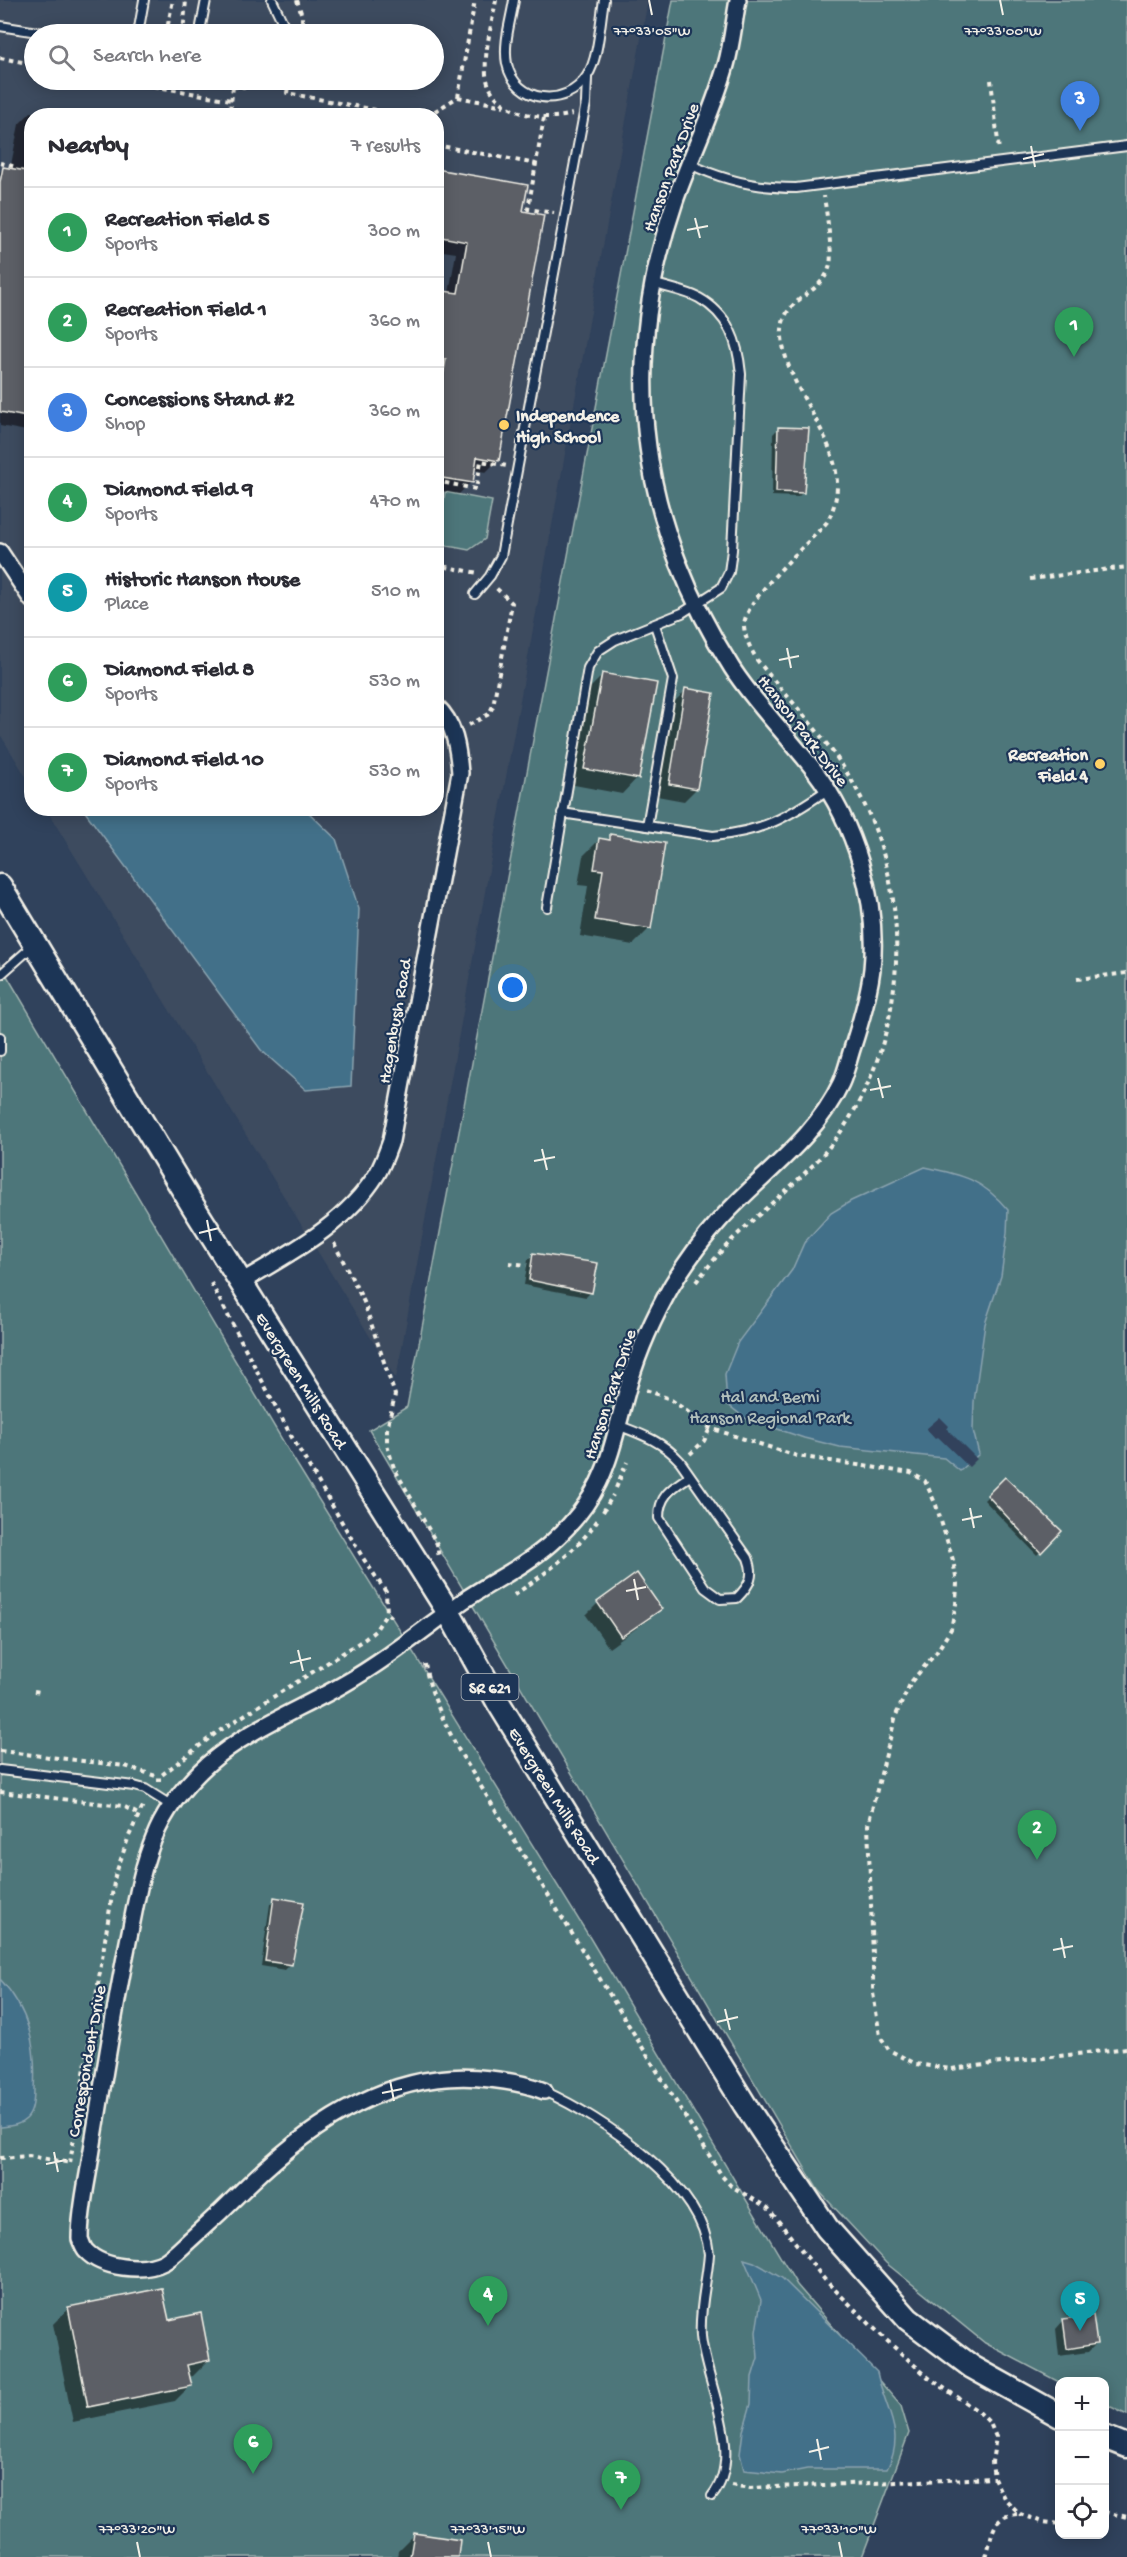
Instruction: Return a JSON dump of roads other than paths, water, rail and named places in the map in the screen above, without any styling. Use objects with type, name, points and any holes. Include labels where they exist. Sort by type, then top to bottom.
[{"type":"main road","name":"Evergreen Mills Road","points":[[0,886],[241,1282],[448,1613],[498,1702],[733,2085],[827,2228],[908,2319],[972,2367],[1055,2414]]},
{"type":"main road","points":[[1109,2439],[1127,2446]]},
{"type":"street","name":"Hanson Park Drive","points":[[448,1613],[468,1598],[518,1569],[549,1545],[575,1520],[593,1494],[604,1472],[620,1425],[629,1384],[656,1313],[676,1278],[720,1220],[793,1150],[813,1127],[841,1084],[855,1039],[872,968],[869,901],[860,862],[838,806],[817,773],[752,696],[732,668],[697,604],[671,541],[649,454],[643,367],[653,283],[674,205],[703,136],[729,56],[738,0]]},
{"type":"street","points":[[0,552],[24,588]]},
{"type":"street","name":"Hagenbush Road","points":[[241,1282],[309,1242],[351,1207],[377,1174],[391,1141],[460,772],[458,745],[450,724],[444,716]]},
{"type":"street","name":"Correspondent Drive","points":[[448,1613],[351,1680],[286,1713],[209,1763],[172,1806],[156,1831],[143,1871],[116,1999],[80,2239],[85,2251],[98,2260],[117,2265],[150,2267],[163,2262],[175,2254],[292,2145],[327,2120],[387,2090],[427,2079],[475,2077],[521,2084],[544,2091]]},
{"type":"lane","points":[[140,24],[144,0]]},
{"type":"lane","points":[[201,24],[206,0]]},
{"type":"lane","points":[[272,0],[283,24]]},
{"type":"lane","points":[[514,0],[505,51],[507,66],[513,80],[521,90],[537,98],[552,99],[573,91],[586,78],[592,66],[604,0]]},
{"type":"lane","points":[[0,26],[24,30]]},
{"type":"lane","points":[[475,594],[487,580],[501,556],[586,103],[586,78]]},
{"type":"lane","points":[[690,164],[710,174],[747,185],[772,188],[823,185],[1127,146]]},
{"type":"lane","points":[[547,907],[588,668],[598,651],[615,640],[682,613],[721,588],[729,572],[741,374],[739,348],[731,330],[718,314],[699,298],[653,283]]},
{"type":"lane","points":[[646,826],[673,679],[655,625]]},
{"type":"lane","points":[[562,813],[713,836],[735,835],[756,830],[783,818],[827,790]]},
{"type":"lane","points":[[0,975],[35,944]]},
{"type":"lane","points":[[0,1037],[0,1051]]},
{"type":"lane","points":[[620,1425],[668,1447],[680,1461],[748,1558],[753,1570],[749,1586],[737,1598],[720,1599],[705,1588],[659,1518],[659,1507],[665,1493],[690,1476]]},
{"type":"lane","points":[[0,1770],[134,1786],[172,1806]]},
{"type":"lane","points":[[544,2091],[600,2123],[641,2151],[672,2180],[686,2198],[701,2225],[709,2254],[701,2308],[701,2336],[723,2434],[724,2470],[721,2484],[712,2496]]},
{"type":"place","name":"Concessions Stand #2","points":[[1080,131]]},
{"type":"place","name":"Recreation Field 5","points":[[1074,357]]},
{"type":"place","name":"Independence High School","points":[[504,425]]},
{"type":"place","name":"Recreation Field 4","points":[[1100,764]]},
{"type":"place","name":"Recreation Field 1","points":[[1037,1860]]},
{"type":"place","name":"Diamond Field 9","points":[[488,2326]]},
{"type":"place","name":"Historic Hanson House","points":[[1080,2331]]},
{"type":"place","name":"Diamond Field 8","points":[[253,2474]]},
{"type":"place","name":"Diamond Field 10","points":[[621,2510]]},
{"type":"park label","name":"Hal and Berni Hanson Regional Park","points":[[770,1406]]}]
